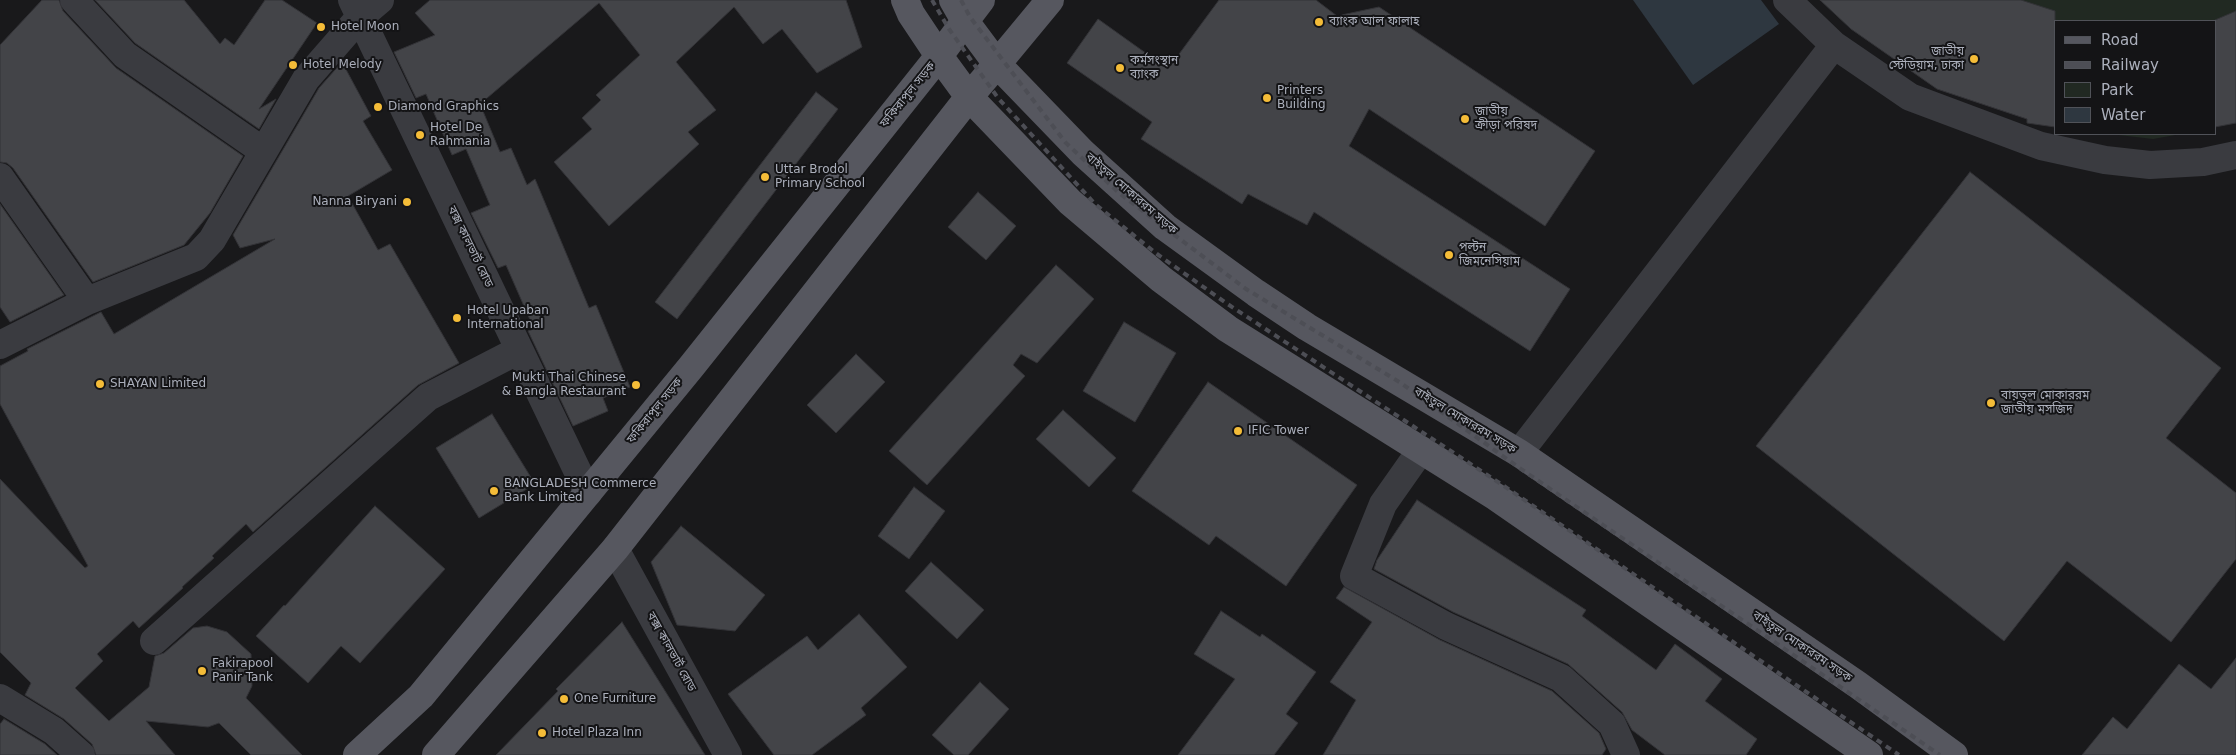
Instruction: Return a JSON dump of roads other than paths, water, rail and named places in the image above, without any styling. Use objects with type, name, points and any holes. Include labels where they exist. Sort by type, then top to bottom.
[{"type":"main road","points":[[905,0],[911,14],[969,97],[1070,202],[1161,279],[1228,329],[1496,497],[1869,755]]},
{"type":"main road","points":[[436,755],[615,549],[969,97],[1050,0]]},
{"type":"main road","name":"ফকিরাপুল সড়ক","points":[[358,755],[421,696],[588,494],[939,56],[966,7]]},
{"type":"main road","name":"বাইতুল মোকাররম সড়ক","points":[[966,7],[997,64],[1084,153],[1165,227],[1256,293],[1307,327],[1519,453],[1858,685],[1954,755]]},
{"type":"street","points":[[74,0],[125,55],[263,151]]},
{"type":"street","points":[[1787,0],[1834,45],[1910,97],[2040,146],[2105,160],[2150,165],[2203,162],[2236,155]]},
{"type":"street","points":[[0,345],[87,301],[196,258],[212,240],[306,79],[364,6]]},
{"type":"street","name":"বক্স কালভার্ট রোড","points":[[364,6],[519,350],[588,494]]},
{"type":"street","points":[[1519,453],[1834,45]]},
{"type":"street","points":[[0,177],[87,301]]},
{"type":"street","points":[[154,641],[428,397],[519,350]]},
{"type":"street","points":[[1421,450],[1383,504],[1354,576],[1446,626],[1561,678],[1612,724],[1626,755]]},
{"type":"street","name":"বক্স কালভার্ট রোড","points":[[615,549],[728,755]]},
{"type":"street","points":[[0,698],[54,731],[81,755]]},
{"type":"water","points":[[1633,0],[1761,0],[1779,24],[1693,85]]},
{"type":"railway","points":[[932,0],[949,29],[998,98],[1095,204],[1157,254],[1226,303],[1504,486],[1899,755]]},
{"type":"railway","points":[[961,0],[970,17],[1065,142],[1119,193],[1246,289],[1401,383],[1518,467],[1940,755]]},
{"type":"place","name":"ব্যাংক আল ফালাহ","points":[[1319,22]]},
{"type":"place","name":"Hotel Moon","points":[[321,27]]},
{"type":"place","name":"জাতীয় স্টেডিয়াম, ঢাকা","points":[[1974,59]]},
{"type":"place","name":"Hotel Melody","points":[[293,65]]},
{"type":"place","name":"কর্মসংস্থান ব্যাংক","points":[[1120,68]]},
{"type":"place","name":"Printers Building","points":[[1267,98]]},
{"type":"place","name":"Diamond Graphics","points":[[378,107]]},
{"type":"place","name":"জাতীয় ক্রীড়া পরিষদ","points":[[1465,119]]},
{"type":"place","name":"Hotel De Rahmania","points":[[420,135]]},
{"type":"place","name":"Uttar Brodol Primary School","points":[[765,177]]},
{"type":"place","name":"Nanna Biryani","points":[[407,202]]},
{"type":"place","name":"পল্টন জিমনেসিয়াম","points":[[1449,255]]},
{"type":"place","name":"Hotel Upaban International","points":[[457,318]]},
{"type":"place","name":"SHAYAN Limited","points":[[100,384]]},
{"type":"place","name":"Mukti Thai Chinese & Bangla Restaurant","points":[[636,385]]},
{"type":"place","name":"বায়তুল মোকাররম জাতীয় মসজিদ","points":[[1991,403]]},
{"type":"place","name":"IFIC Tower","points":[[1238,431]]},
{"type":"place","name":"BANGLADESH Commerce Bank Limited","points":[[494,491]]},
{"type":"place","name":"Fakirapool Panir Tank","points":[[202,671]]},
{"type":"place","name":"One Furniture","points":[[564,699]]},
{"type":"place","name":"Hotel Plaza Inn","points":[[542,733]]}]
